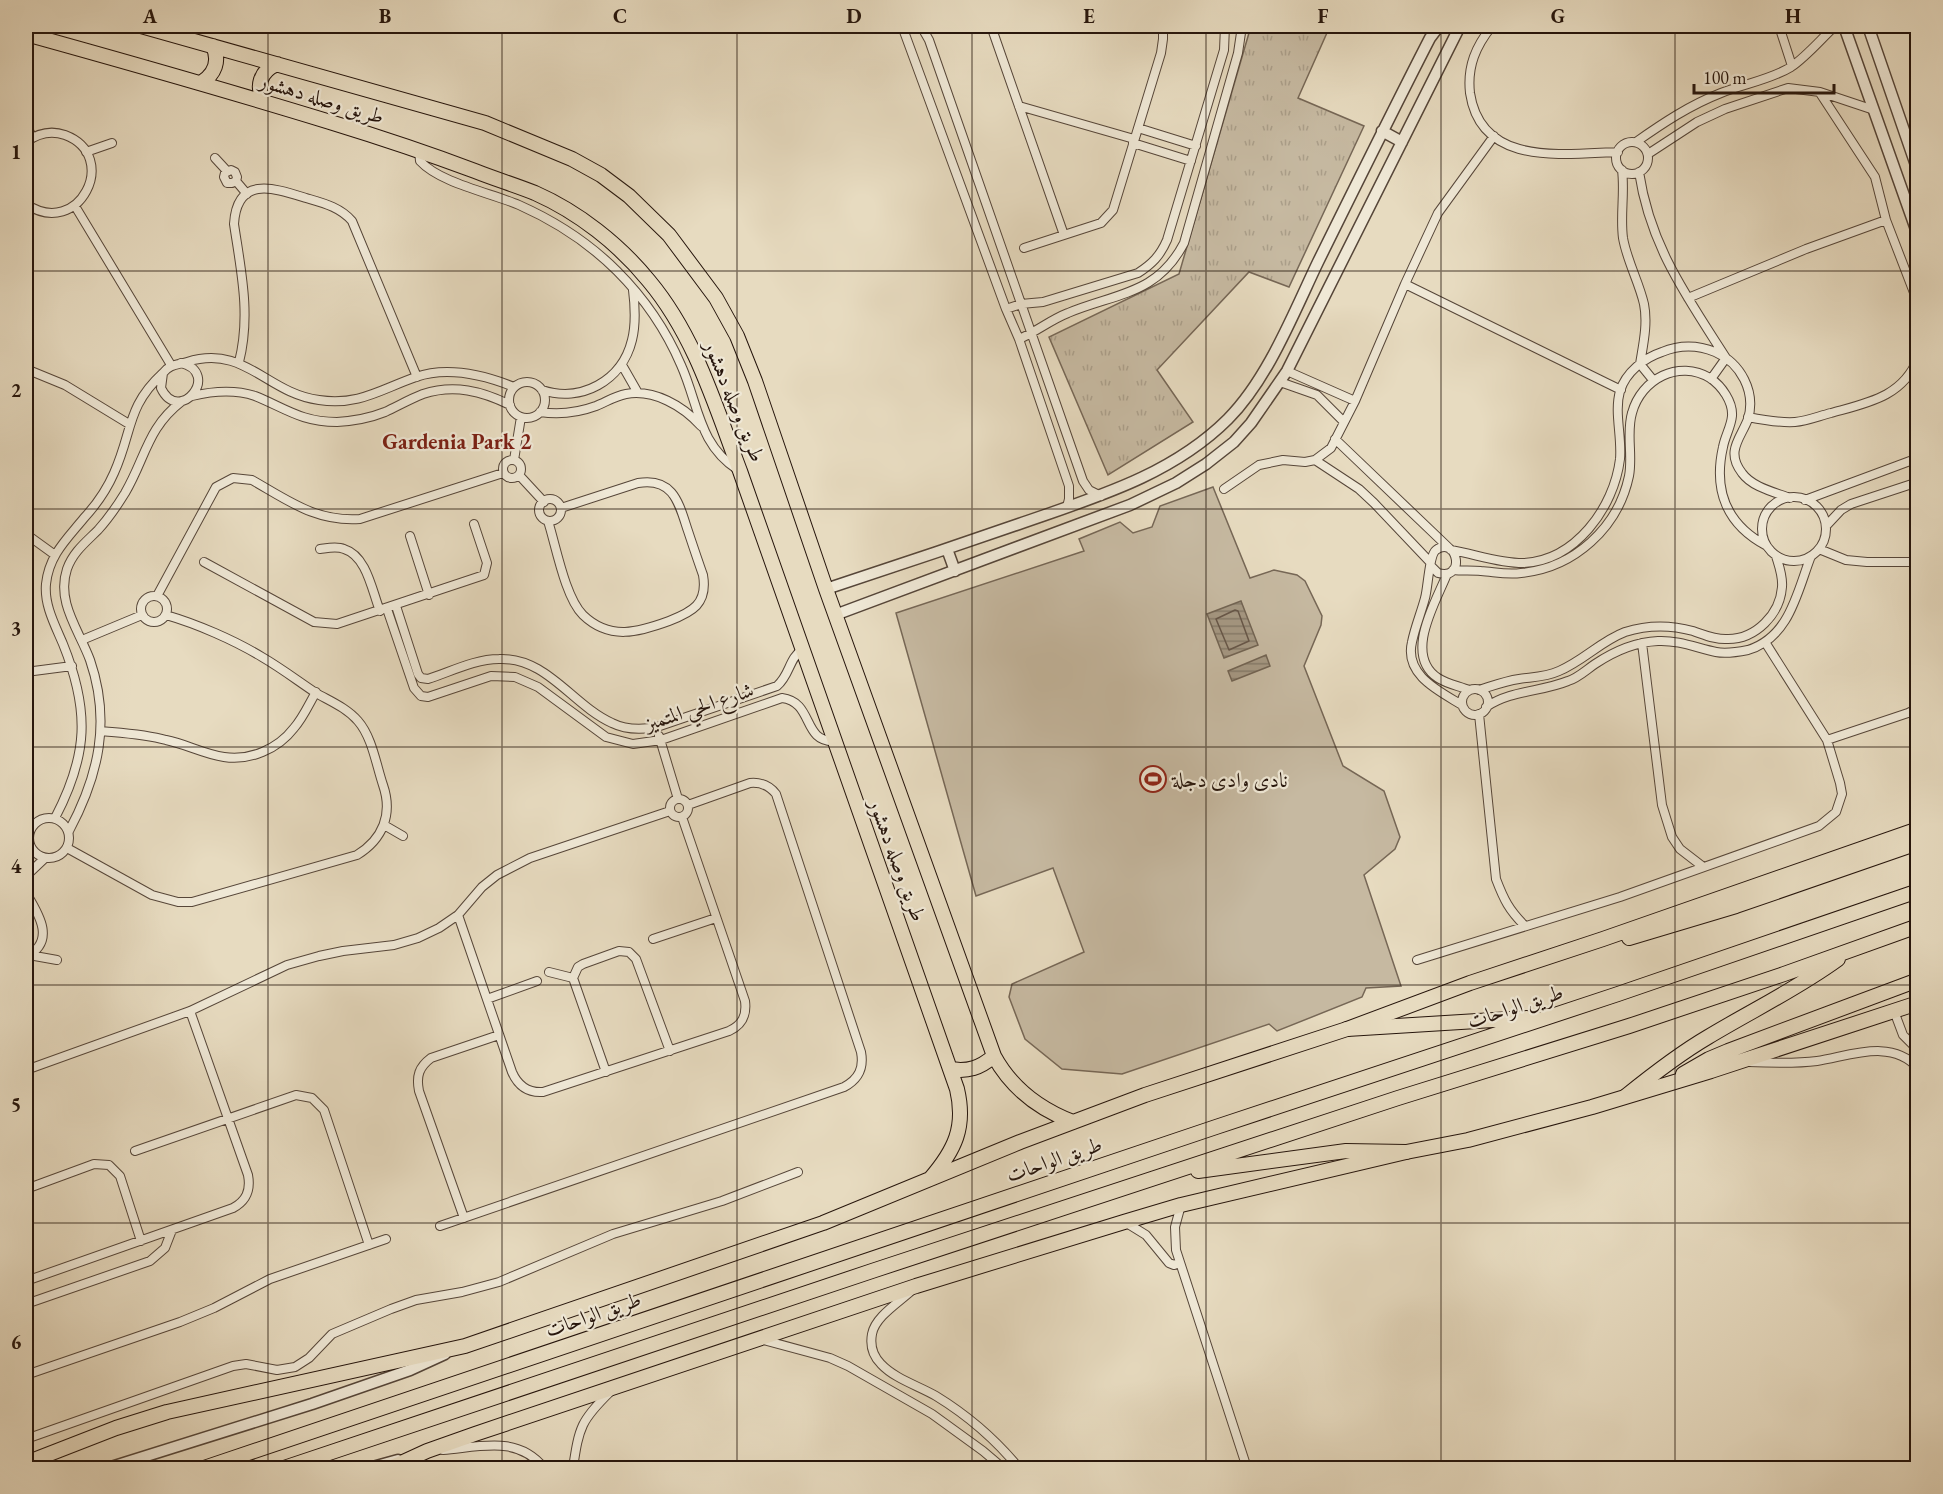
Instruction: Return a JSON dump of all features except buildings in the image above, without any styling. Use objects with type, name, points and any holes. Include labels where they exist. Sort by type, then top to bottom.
[{"type":"main road","name":"طريق وصله دهشور","points":[[141,26],[484,123],[572,159],[601,175],[646,212],[669,235],[716,298],[737,336],[755,381],[835,615],[994,1056],[1022,1094],[1045,1110],[1073,1122]]},
{"type":"main road","name":"طريق وصله دهشور","points":[[26,34],[201,83],[419,150],[536,194],[585,222],[629,259],[663,299],[695,352],[740,471],[950,1069],[961,1106],[960,1126],[953,1149],[928,1181]]},
{"type":"main road","points":[[201,83],[210,76],[215,67],[216,56],[213,46]]},
{"type":"main road","points":[[265,102],[260,92],[260,80],[267,70],[277,64]]},
{"type":"main road","points":[[26,1462],[175,1410],[465,1346],[823,1223],[1073,1122],[1213,1071],[1347,1029],[1470,983],[1917,829]]},
{"type":"main road","points":[[1603,939],[1614,940],[1654,932],[1917,843]]},
{"type":"main road","name":"طريق الواحات","points":[[204,1468],[1917,891]]},
{"type":"main road","points":[[284,1468],[1398,1098],[1640,1022],[1784,974],[1917,926]]},
{"type":"main road","points":[[1626,1096],[1699,1042],[1812,977],[1850,949]]},
{"type":"main road","points":[[1669,1084],[1709,1059],[1917,980]]},
{"type":"main road","points":[[390,1468],[427,1451],[916,1286],[1124,1222],[1181,1205],[1406,1152],[1468,1140],[1592,1107],[1917,1003]]},
{"type":"main road","points":[[1347,1029],[1547,1017]]},
{"type":"main road","points":[[950,1069],[967,1071],[975,1069],[994,1056]]},
{"type":"main road","points":[[1166,1175],[1347,1151],[1406,1152]]},
{"type":"street","points":[[902,26],[1018,339],[1069,486],[1067,507]]},
{"type":"street","points":[[921,26],[929,40],[1083,481],[1089,490],[1101,496]]},
{"type":"street","points":[[991,26],[1064,235]]},
{"type":"street","points":[[1024,248],[1101,223],[1110,215],[1161,53],[1163,26]]},
{"type":"street","points":[[1006,309],[1021,304],[1042,302],[1138,273],[1161,254],[1224,50],[1225,26]]},
{"type":"street","points":[[1018,339],[1068,313],[1142,287],[1167,269],[1176,257],[1184,243],[1235,65],[1242,26]]},
{"type":"street","points":[[826,589],[1101,496],[1147,476],[1194,447],[1229,418],[1268,364],[1382,131],[1430,38],[1439,26]]},
{"type":"street","points":[[835,615],[1130,505],[1187,477],[1234,442],[1251,423],[1287,371],[1460,26]]},
{"type":"street","points":[[1492,26],[1479,43],[1471,61],[1469,81],[1471,101],[1479,120],[1494,136],[1503,144],[1528,151],[1552,154],[1618,152]]},
{"type":"street","points":[[1779,26],[1792,66]]},
{"type":"street","points":[[1653,380],[1640,364],[1645,334],[1644,305],[1623,239],[1624,188],[1622,170],[1618,164],[1618,152],[1623,144],[1636,142],[1662,123],[1690,108],[1719,94],[1780,73],[1792,66],[1835,26]]},
{"type":"street","points":[[1844,26],[1917,235]]},
{"type":"street","points":[[1868,26],[1917,171]]},
{"type":"street","points":[[1648,154],[1697,122],[1754,98],[1788,88],[1820,92],[1874,110]]},
{"type":"street","points":[[1820,92],[1875,177],[1886,220],[1917,303]]},
{"type":"street","points":[[1019,106],[1191,161]]},
{"type":"street","points":[[26,124],[29,140],[42,134],[61,134],[79,144],[90,161],[91,182],[75,206],[64,211],[42,212],[26,204]]},
{"type":"street","points":[[1138,128],[1196,146]]},
{"type":"street","points":[[1382,131],[1402,142]]},
{"type":"street","points":[[1224,489],[1259,465],[1283,460],[1305,462],[1315,460],[1331,448],[1355,401],[1438,213],[1494,136]]},
{"type":"street","points":[[1622,170],[1639,172],[1647,162],[1648,154],[1644,146],[1636,142]]},
{"type":"street","points":[[86,152],[112,143]]},
{"type":"street","points":[[419,150],[420,161],[433,173],[518,204],[561,226],[600,255],[633,289],[660,325],[681,363],[702,427],[716,453],[740,471]]},
{"type":"street","points":[[215,158],[227,171],[235,172],[236,181],[247,194]]},
{"type":"street","points":[[1639,172],[1643,196],[1662,251],[1674,276],[1726,358]]},
{"type":"street","points":[[239,362],[245,335],[246,307],[234,224],[235,213],[239,203],[247,194],[268,187],[333,206],[352,220],[417,377]]},
{"type":"street","points":[[75,206],[171,365]]},
{"type":"street","points":[[1688,298],[1806,249],[1886,220]]},
{"type":"street","points":[[1405,284],[1621,390]]},
{"type":"street","points":[[54,818],[74,776],[83,730],[72,666],[47,602],[46,586],[49,570],[54,555],[105,490],[121,457],[129,424],[143,394],[171,365],[210,357],[239,362],[282,389],[320,401],[340,402],[360,399],[417,377],[437,373],[477,375],[514,387],[527,382],[555,394],[580,393],[603,383],[622,365],[632,342],[634,330],[633,289]]},
{"type":"street","points":[[1776,556],[1797,561],[1811,556],[1819,549],[1826,526],[1821,512],[1814,504],[1790,498],[1749,481],[1741,473],[1734,451],[1748,417],[1750,403],[1743,377],[1736,366],[1726,358],[1702,348],[1676,348],[1651,356],[1628,376],[1621,390],[1618,404],[1620,457],[1613,489],[1589,528],[1566,549],[1546,558],[1525,562],[1504,562],[1450,550],[1438,549],[1434,552],[1422,610],[1411,645],[1411,658],[1418,674],[1424,680],[1462,705],[1470,714],[1479,714],[1510,695],[1553,686],[1578,677],[1613,654],[1642,643],[1677,642],[1718,652],[1742,651],[1765,642],[1782,627],[1811,556]]},
{"type":"street","points":[[1711,379],[1726,358]]},
{"type":"street","points":[[1748,417],[1797,422],[1875,401],[1892,392],[1905,379],[1917,358]]},
{"type":"street","points":[[181,363],[191,368],[197,376],[198,387],[192,397]]},
{"type":"street","points":[[1268,364],[1355,401]]},
{"type":"street","points":[[622,365],[638,393]]},
{"type":"street","points":[[26,369],[72,389],[129,424]]},
{"type":"street","points":[[1315,460],[1359,489],[1374,502],[1438,573],[1450,572],[1523,573],[1550,567],[1585,547],[1596,538],[1612,517],[1623,493],[1630,469],[1632,411],[1640,394],[1653,380],[1675,371],[1688,371],[1711,379],[1725,394],[1732,414],[1721,457],[1721,484],[1724,499],[1738,525],[1751,537],[1767,546],[1776,556],[1782,574],[1780,597],[1772,615],[1753,633],[1731,640],[1680,628],[1658,627],[1636,630],[1614,638],[1576,663],[1552,674],[1506,681],[1479,690],[1469,690],[1439,679],[1426,664],[1422,655],[1423,635],[1450,572],[1457,563],[1456,556],[1335,439]]},
{"type":"street","points":[[163,373],[160,383],[164,393],[172,400],[182,401]]},
{"type":"street","points":[[1261,375],[1317,394],[1344,422]]},
{"type":"street","points":[[514,387],[510,396],[510,405],[521,417],[532,417],[540,412],[545,401],[542,390]]},
{"type":"street","points":[[69,831],[63,823],[54,818],[42,819],[29,824],[28,847],[38,856],[45,858],[55,858],[68,848],[69,831],[91,783],[98,758],[101,731],[97,685],[82,640],[68,613],[64,599],[67,570],[84,542],[120,502],[159,422],[182,401],[223,391],[254,396],[300,417],[334,422],[368,418],[421,395],[439,390],[476,391],[510,405]]},
{"type":"street","points":[[540,412],[554,414],[580,411],[615,398],[638,393],[658,397],[678,406],[702,427]]},
{"type":"street","points":[[514,460],[521,417]]},
{"type":"street","points":[[1805,500],[1917,458]]},
{"type":"street","points":[[503,473],[503,464],[508,460],[514,460],[519,462],[521,467],[519,475]]},
{"type":"street","points":[[157,596],[210,495],[224,482],[242,478],[252,480],[305,510],[332,519],[346,520],[360,519],[503,473],[512,478],[519,475]]},
{"type":"street","points":[[519,475],[544,502]]},
{"type":"street","points":[[548,521],[575,605],[594,623],[618,632],[642,631],[686,614],[700,602],[705,585],[703,575],[679,503],[667,487],[648,481],[561,508]]},
{"type":"street","points":[[1826,526],[1841,510],[1851,504],[1917,482]]},
{"type":"street","points":[[1613,489],[1619,489],[1623,493]]},
{"type":"street","points":[[1767,546],[1762,533],[1767,513],[1777,503],[1790,498]]},
{"type":"street","points":[[550,500],[556,501],[561,508],[559,517],[555,520],[548,521],[540,513],[540,507],[544,502],[550,500]]},
{"type":"street","points":[[204,562],[314,622],[337,624],[481,577],[486,571],[487,563],[474,524]]},
{"type":"street","points":[[26,534],[54,555]]},
{"type":"street","points":[[410,536],[429,595]]},
{"type":"street","name":"شارع الحي المتميز","points":[[320,549],[342,548],[358,558],[387,608],[418,674],[423,679],[486,660],[512,659],[548,675],[612,724],[634,729],[657,727],[777,686],[786,677],[794,656],[802,650]]},
{"type":"street","points":[[947,549],[955,571]]},
{"type":"street","points":[[1819,549],[1846,560],[1917,562]]},
{"type":"street","points":[[157,596],[165,601],[166,615],[154,622],[149,621],[142,615],[142,602],[148,597],[157,596]]},
{"type":"street","points":[[82,640],[142,615]]},
{"type":"street","points":[[68,848],[152,895],[165,900],[192,902],[357,855],[376,840],[384,825],[386,794],[363,728],[350,713],[261,656],[190,622],[166,615]]},
{"type":"street","points":[[1718,652],[1719,639]]},
{"type":"street","name":"شارع الحي المتميز","points":[[402,641],[414,688],[421,696],[428,697],[478,679],[503,675],[527,681],[606,737],[619,742],[633,744],[661,740],[782,698],[799,705],[816,736],[834,741]]},
{"type":"street","points":[[1417,960],[1620,897],[1818,826],[1836,812],[1842,794],[1827,740],[1765,642]]},
{"type":"street","points":[[1642,643],[1662,805],[1672,837],[1680,849],[1702,866]]},
{"type":"street","points":[[26,672],[72,666]]},
{"type":"street","points":[[1552,674],[1553,686]]},
{"type":"street","points":[[777,686],[782,698]]},
{"type":"street","points":[[1462,705],[1463,696],[1469,690]]},
{"type":"street","points":[[1479,690],[1487,697],[1486,708]]},
{"type":"street","points":[[101,731],[147,736],[226,757],[245,757],[264,752],[280,742],[294,728],[316,692]]},
{"type":"street","points":[[575,716],[584,703]]},
{"type":"street","points":[[1827,740],[1917,708]]},
{"type":"street","points":[[1479,714],[1496,879],[1503,900],[1526,926]]},
{"type":"street","points":[[657,727],[678,799]]},
{"type":"street","points":[[441,1226],[844,1087],[858,1076],[863,1060],[861,1052],[776,794],[767,786],[756,782],[688,805]]},
{"type":"street","points":[[678,799],[683,799],[688,805],[688,812],[682,817],[676,817],[670,811],[671,802],[678,799]]},
{"type":"street","points":[[27,1068],[190,1011],[287,965],[343,951],[394,945],[439,928],[458,915],[482,887],[513,866],[530,858],[670,811]]},
{"type":"street","points":[[458,915],[515,1080],[527,1090],[543,1092],[729,1031],[741,1023],[745,1016],[744,997],[682,817]]},
{"type":"street","points":[[384,825],[403,836]]},
{"type":"street","points":[[26,876],[45,858]]},
{"type":"street","points":[[26,893],[43,928],[42,938],[37,948],[27,956]]},
{"type":"street","points":[[653,939],[716,918]]},
{"type":"street","points":[[606,1072],[573,978],[578,967],[583,964],[619,951],[624,950],[633,955],[670,1051]]},
{"type":"street","points":[[27,956],[57,960]]},
{"type":"street","points":[[549,972],[573,978]]},
{"type":"street","points":[[487,999],[537,981]]},
{"type":"street","points":[[26,1281],[232,1208],[245,1199],[249,1183],[190,1011]]},
{"type":"street","points":[[1894,1011],[1903,1035],[1917,1050]]},
{"type":"street","points":[[464,1218],[419,1091],[418,1072],[431,1058],[499,1035]]},
{"type":"street","points":[[1741,1061],[1783,1064],[1818,1061],[1870,1051],[1903,1056],[1917,1068]]},
{"type":"street","points":[[135,1151],[296,1095],[304,1095],[319,1103],[324,1110],[369,1245]]},
{"type":"street","points":[[26,1189],[94,1164],[110,1165],[120,1176],[141,1241]]},
{"type":"street","points":[[26,1439],[233,1366],[246,1364],[277,1370],[295,1367],[309,1358],[332,1334],[391,1309],[416,1300],[462,1292],[499,1282],[613,1234],[722,1201],[798,1172]]},
{"type":"street","points":[[1181,1205],[1174,1239],[1179,1263],[1247,1468]]},
{"type":"street","points":[[1124,1222],[1146,1235],[1169,1263],[1174,1265],[1179,1263]]},
{"type":"street","points":[[26,1304],[150,1261],[165,1248],[172,1230]]},
{"type":"street","points":[[26,1375],[189,1318],[270,1279],[386,1239]]},
{"type":"street","points":[[916,1286],[875,1323],[871,1338],[876,1358],[886,1369],[939,1398],[966,1418],[991,1439],[1011,1467]]},
{"type":"street","points":[[760,1339],[830,1358],[848,1366],[932,1414],[983,1451],[1011,1467]]},
{"type":"street","points":[[108,1468],[410,1370],[465,1346]]},
{"type":"street","points":[[573,1468],[577,1440],[584,1420],[615,1388]]},
{"type":"street","points":[[369,1468],[427,1451],[506,1445],[521,1448],[533,1456],[544,1468]]},
{"type":"green space","points":[[1251,26],[1330,26],[1298,98],[1364,126],[1289,287],[1249,272],[1157,370],[1193,422],[1108,475],[1049,337],[1179,274]]},
{"type":"green space","name":"نادى وادى دجلة","points":[[1213,487],[1250,578],[1274,570],[1297,575],[1305,581],[1322,616],[1321,625],[1304,666],[1343,766],[1384,791],[1400,837],[1395,849],[1364,875],[1401,986],[1366,988],[1362,997],[1277,1031],[1269,1024],[1122,1074],[1062,1069],[1025,1039],[1009,997],[1012,984],[1084,952],[1053,868],[976,896],[896,613],[1084,551],[1079,539],[1120,522],[1133,533],[1152,527],[1160,506]]},
{"type":"water","points":[[1241,601],[1258,645],[1224,658],[1207,614]]},
{"type":"water","points":[[1266,655],[1270,666],[1232,681],[1228,671]]},
{"type":"place","name":"نادى وادى دجلة","points":[[1153,779]]},
{"type":"district","name":"Gardenia Park 2","points":[[457,441]]}]
